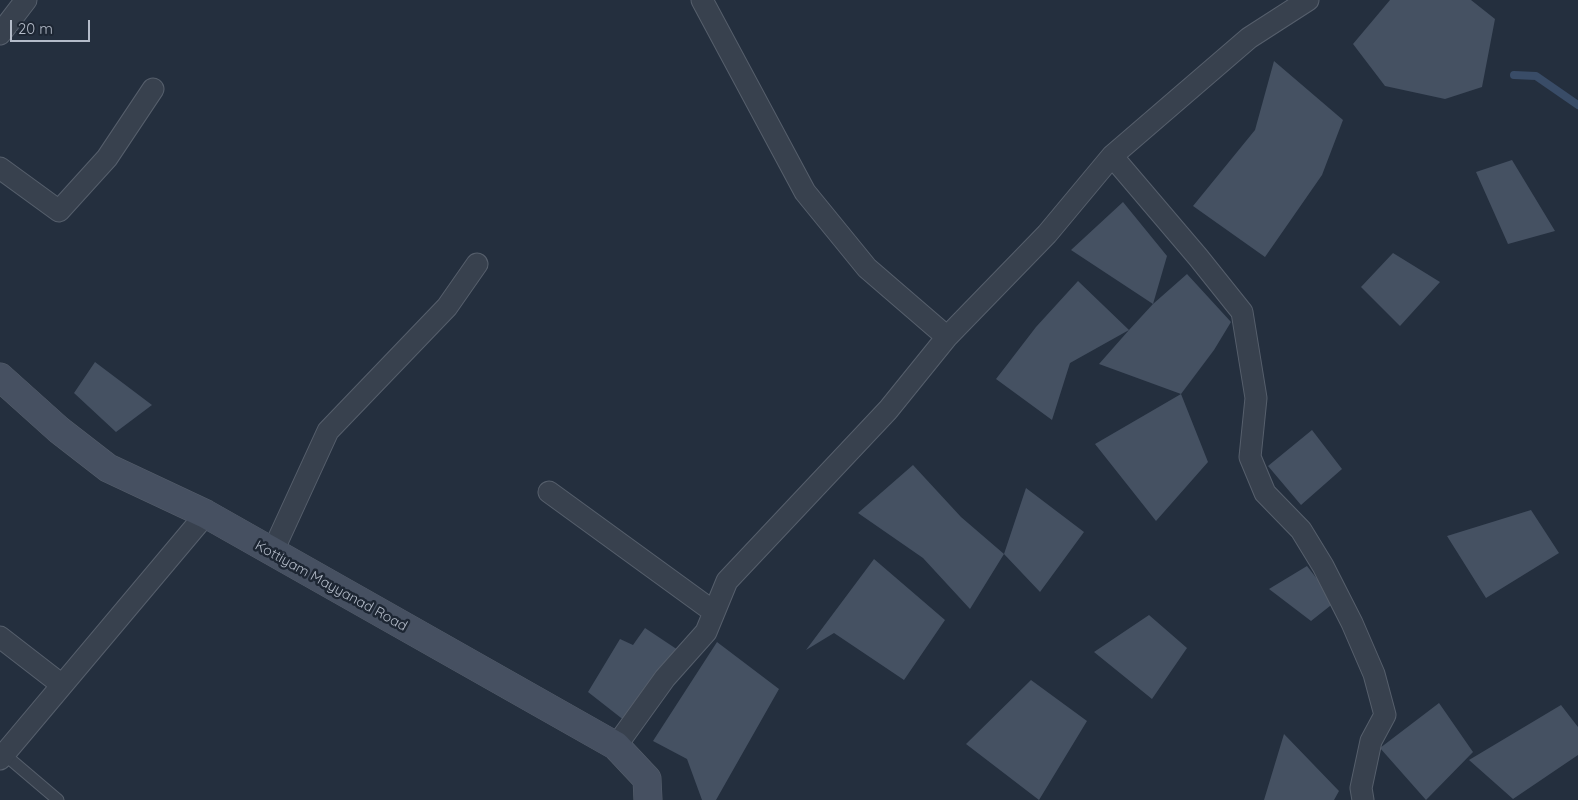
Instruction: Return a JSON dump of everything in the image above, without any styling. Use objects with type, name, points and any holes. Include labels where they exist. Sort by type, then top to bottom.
[{"type":"main road","name":"Kottiyam Mayyanad Road","points":[[0,377],[59,430],[108,468],[206,514],[616,746],[647,779],[648,800]]},
{"type":"street","points":[[0,34],[26,0]]},
{"type":"street","points":[[702,0],[804,192],[867,268],[946,337]]},
{"type":"street","points":[[616,746],[665,678],[706,632],[727,581],[888,410],[946,337],[1047,234],[1112,156],[1249,38],[1308,0]]},
{"type":"street","points":[[0,168],[59,210],[107,158],[153,88]]},
{"type":"street","points":[[1112,156],[1242,312],[1256,398],[1250,457],[1266,493],[1300,530],[1323,566],[1352,623],[1370,666],[1385,715],[1372,741],[1361,788],[1363,800]]},
{"type":"street","points":[[272,553],[328,431],[447,307],[477,264]]},
{"type":"street","points":[[549,492],[714,612]]},
{"type":"street","points":[[1,755],[206,514]]},
{"type":"street","points":[[0,636],[62,685]]},
{"type":"lane","points":[[1,755],[58,800]]},
{"type":"building","points":[[1390,0],[1471,0],[1495,19],[1482,87],[1445,99],[1385,86],[1353,44]]},
{"type":"building","points":[[1274,61],[1343,120],[1322,175],[1265,257],[1193,206],[1255,130]]},
{"type":"building","points":[[1512,160],[1555,231],[1508,244],[1476,172]]},
{"type":"building","points":[[1123,202],[1167,256],[1153,304],[1071,250]]},
{"type":"building","points":[[1393,253],[1440,282],[1400,326],[1361,287]]},
{"type":"building","points":[[1187,274],[1231,322],[1214,350],[1181,394],[1099,364],[1153,304]]},
{"type":"building","points":[[1078,281],[1129,330],[1070,363],[1052,420],[996,379],[1036,327]]},
{"type":"building","points":[[95,362],[152,405],[116,432],[74,393]]},
{"type":"building","points":[[1181,394],[1208,462],[1156,521],[1095,444]]},
{"type":"building","points":[[1312,430],[1342,469],[1301,505],[1268,466]]},
{"type":"building","points":[[913,465],[961,517],[1004,554],[970,609],[923,558],[858,513]]},
{"type":"building","points":[[1026,488],[1084,532],[1040,592],[1004,554]]},
{"type":"building","points":[[1531,510],[1559,553],[1486,598],[1447,536]]},
{"type":"building","points":[[874,559],[945,620],[904,680],[834,633],[806,650]]},
{"type":"building","points":[[1307,566],[1335,602],[1311,621],[1269,589]]},
{"type":"building","points":[[1149,615],[1187,648],[1152,699],[1094,652]]},
{"type":"building","points":[[645,628],[678,650],[625,721],[588,692],[620,639],[633,645]]},
{"type":"building","points":[[717,642],[779,689],[716,800],[702,800],[687,759],[653,741]]},
{"type":"building","points":[[1031,680],[1087,721],[1039,800],[966,744]]},
{"type":"building","points":[[1439,703],[1473,752],[1426,800],[1380,748]]},
{"type":"building","points":[[1561,705],[1578,727],[1578,755],[1513,799],[1469,760]]},
{"type":"building","points":[[1284,734],[1339,791],[1334,800],[1264,800]]},
{"type":"waterway","points":[[1514,75],[1536,76],[1578,105]]}]
